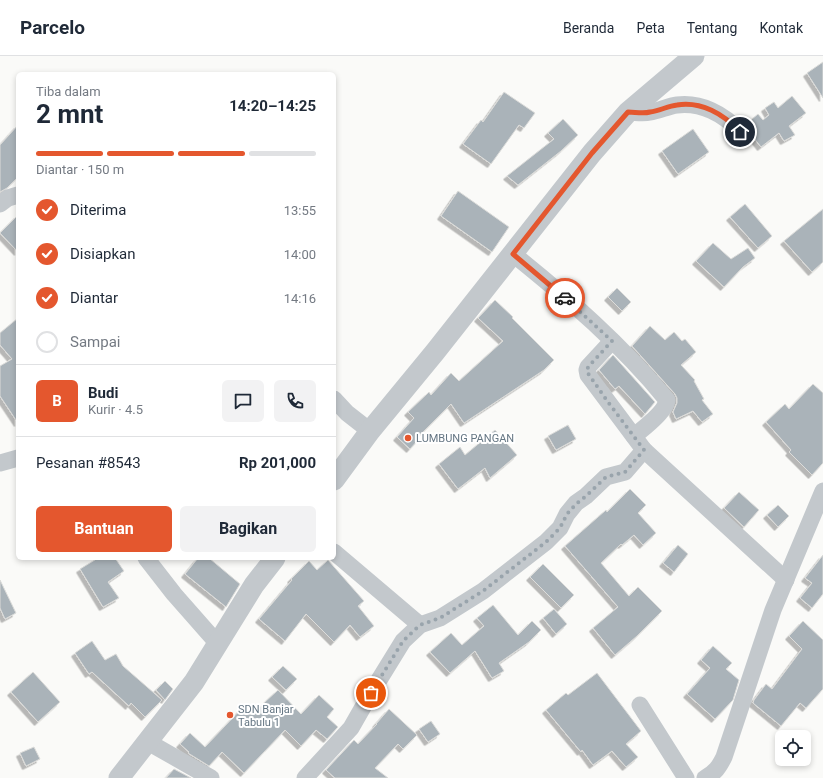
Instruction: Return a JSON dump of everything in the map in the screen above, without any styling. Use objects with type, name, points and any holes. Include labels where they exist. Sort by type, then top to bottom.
[{"type":"street","points":[[336,477],[370,430],[435,352],[592,153],[628,112],[694,56]]},
{"type":"street","points":[[628,112],[649,113],[676,105],[691,104],[710,110],[730,121],[740,132]]},
{"type":"street","points":[[0,204],[8,198],[16,196]]},
{"type":"street","points":[[305,778],[351,728],[403,641],[420,625],[440,618],[483,591],[546,542],[560,528],[567,514],[576,504],[606,477],[625,472],[639,443],[668,400],[631,359],[612,341],[542,277],[513,254]]},
{"type":"street","points":[[612,341],[588,367],[587,372],[604,397],[639,443],[786,580]]},
{"type":"street","points":[[336,401],[347,413],[370,430]]},
{"type":"street","points":[[0,463],[16,459]]},
{"type":"street","points":[[705,778],[711,775],[718,768],[724,757],[773,610],[823,491]]},
{"type":"street","points":[[336,554],[420,625]]},
{"type":"street","points":[[148,560],[174,594],[218,644]]},
{"type":"street","points":[[118,778],[194,682],[254,585],[273,560]]},
{"type":"street","points":[[640,705],[686,778]]},
{"type":"street","points":[[148,742],[211,778]]},
{"type":"building","points":[[823,62],[823,98],[807,73]]},
{"type":"building","points":[[504,92],[535,113],[524,128],[519,125],[491,164],[463,144],[481,120],[483,122]]},
{"type":"building","points":[[792,96],[806,113],[789,126],[795,135],[784,141],[779,133],[761,147],[750,133],[750,129],[746,124],[758,114],[763,120],[769,115],[765,108],[774,102],[778,108]]},
{"type":"building","points":[[563,119],[578,135],[561,151],[518,185],[507,176],[554,139],[548,133]]},
{"type":"building","points":[[16,127],[16,179],[7,188],[0,192],[0,145]]},
{"type":"building","points":[[693,129],[709,152],[678,174],[662,151]]},
{"type":"building","points":[[458,191],[509,227],[492,252],[441,216]]},
{"type":"building","points":[[745,204],[772,236],[758,248],[730,217]]},
{"type":"building","points":[[823,209],[823,262],[812,272],[784,241]]},
{"type":"building","points":[[16,217],[16,250],[0,233]]},
{"type":"building","points":[[713,243],[731,259],[748,248],[755,258],[743,267],[724,287],[696,261]]},
{"type":"building","points":[[617,288],[631,302],[622,311],[608,297]]},
{"type":"building","points":[[495,300],[554,360],[544,370],[464,423],[451,404],[417,438],[419,439],[410,449],[397,437],[414,418],[408,412],[429,392],[431,395],[451,373],[459,381],[503,341],[478,318]]},
{"type":"building","points":[[16,320],[16,420],[0,396],[0,366],[12,359],[0,345],[0,333]]},
{"type":"building","points":[[650,326],[665,340],[674,332],[682,341],[685,339],[696,352],[681,365],[695,380],[694,381],[704,399],[702,400],[713,414],[702,422],[693,411],[676,419],[673,412],[677,403],[675,394],[632,346]]},
{"type":"building","points":[[613,355],[655,402],[645,414],[619,386],[615,389],[599,370]]},
{"type":"building","points":[[813,384],[823,393],[823,463],[812,475],[789,452],[791,450],[766,422],[785,404],[789,409]]},
{"type":"building","points":[[568,425],[576,439],[556,450],[548,436]]},
{"type":"building","points":[[495,430],[517,455],[490,478],[485,468],[458,489],[439,464],[460,447],[465,455]]},
{"type":"building","points":[[630,489],[646,505],[638,513],[656,533],[643,545],[634,535],[622,545],[621,544],[601,563],[629,596],[638,587],[662,611],[615,655],[593,628],[618,607],[565,546],[606,510],[607,512]]},
{"type":"building","points":[[739,492],[759,510],[744,527],[724,508]]},
{"type":"building","points":[[778,505],[789,516],[778,527],[767,515]]},
{"type":"building","points":[[678,545],[688,554],[674,572],[663,563]]},
{"type":"building","points":[[823,555],[823,594],[812,608],[800,598],[812,583],[805,578]]},
{"type":"building","points":[[95,560],[116,560],[124,571],[108,582],[119,598],[103,607],[80,569]]},
{"type":"building","points":[[196,560],[211,560],[240,584],[226,607],[185,574]]},
{"type":"building","points":[[328,560],[364,601],[358,606],[374,626],[360,637],[350,625],[334,642],[306,614],[285,641],[259,619],[292,580],[291,579],[309,561],[317,570]]},
{"type":"building","points":[[543,564],[574,595],[561,608],[530,577]]},
{"type":"building","points":[[0,580],[16,613],[5,619],[0,608]]},
{"type":"building","points":[[493,605],[518,635],[532,621],[541,630],[529,642],[499,663],[504,671],[492,678],[475,651],[450,673],[430,652],[451,633],[462,645],[484,626],[477,618]]},
{"type":"building","points":[[554,609],[567,624],[556,634],[543,618]]},
{"type":"building","points":[[803,621],[823,640],[823,689],[806,708],[800,703],[781,726],[753,703],[766,684],[772,689],[802,649],[789,636]]},
{"type":"building","points":[[92,641],[105,660],[116,654],[123,666],[162,700],[145,717],[131,703],[129,706],[92,672],[89,674],[75,653]]},
{"type":"building","points":[[713,646],[732,663],[726,669],[739,680],[733,700],[715,719],[687,694],[710,668],[701,660]]},
{"type":"building","points":[[283,666],[297,679],[286,690],[272,677]]},
{"type":"building","points":[[33,672],[60,702],[38,722],[11,692]]},
{"type":"building","points":[[597,673],[641,731],[626,744],[638,757],[626,767],[612,751],[593,765],[582,750],[581,752],[546,710],[566,693],[568,695]]},
{"type":"building","points":[[165,681],[173,689],[165,700],[156,690]]},
{"type":"building","points":[[278,690],[301,714],[319,695],[334,709],[327,717],[338,727],[327,739],[316,730],[301,746],[285,730],[244,773],[222,752],[209,766],[188,753],[189,752],[180,744],[190,733],[205,747],[243,707],[251,715]]},
{"type":"building","points":[[389,709],[417,735],[403,749],[398,744],[375,768],[388,778],[335,778],[326,770],[354,740],[358,744]]},
{"type":"building","points":[[431,721],[440,734],[428,742],[419,729]]},
{"type":"building","points":[[34,747],[40,759],[26,766],[20,753]]},
{"type":"building","points":[[174,769],[191,778],[166,778]]},
{"type":"way so far","points":[[371,693],[403,641],[420,625],[440,618],[483,591],[546,542],[560,528],[567,514],[576,504],[609,475],[625,472],[629,469],[644,450],[587,372],[588,367],[612,341],[565,298]]},
{"type":"place","name":"LUMBUNG PANGAN","points":[[408,438]]},
{"type":"place","name":"SDN Banjar Tabulu 1","points":[[230,715]]},
{"type":"route","points":[[565,298],[513,254],[592,153],[628,112],[649,113],[676,105],[691,104],[710,110],[730,121],[740,132]]}]
